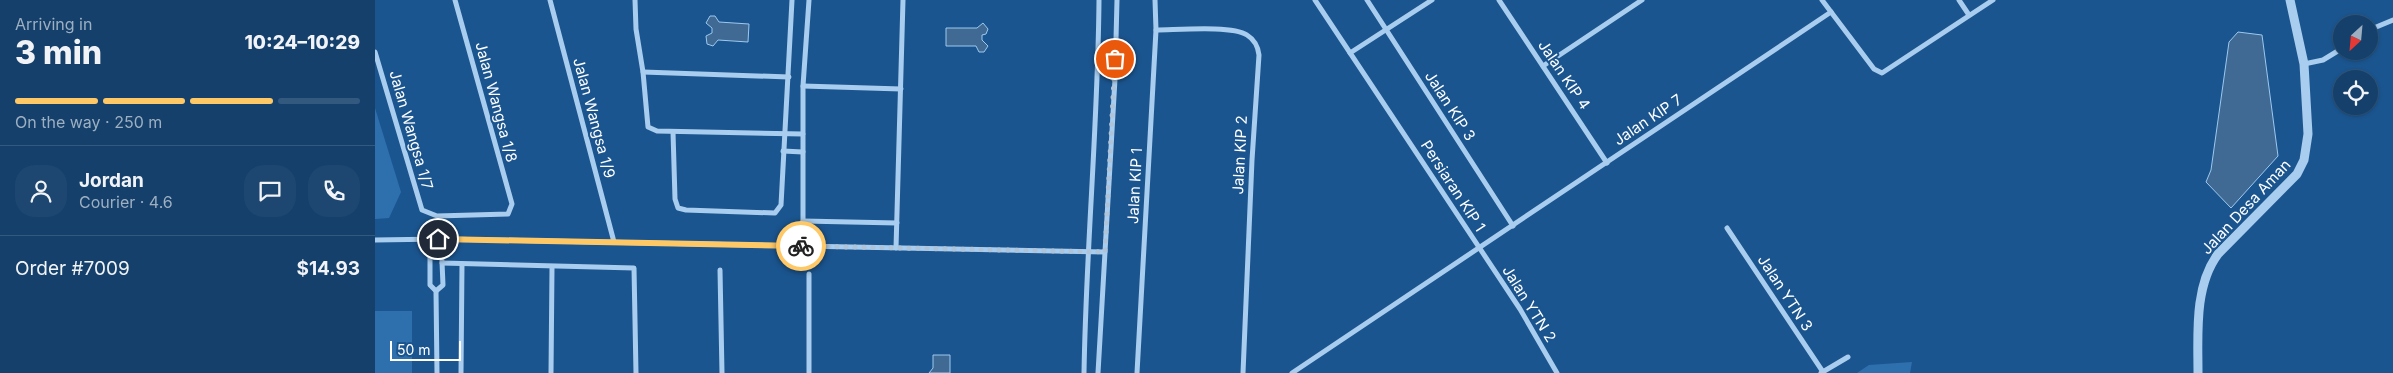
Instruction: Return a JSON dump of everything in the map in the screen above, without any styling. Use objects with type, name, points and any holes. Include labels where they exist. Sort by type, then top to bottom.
[{"type":"street","name":"Jalan Wangsa 1/8","points":[[425,213],[437,216],[504,216],[510,211],[512,204],[455,0]]},
{"type":"street","name":"Jalan Wangsa 1/9","points":[[550,0],[614,242]]},
{"type":"street","points":[[635,0],[636,29],[643,72],[647,127],[657,131],[673,132],[803,134]]},
{"type":"street","points":[[673,132],[675,199],[678,208],[686,210],[775,213],[781,205],[792,0]]},
{"type":"street","points":[[803,246],[803,86],[809,0]]},
{"type":"street","points":[[896,248],[903,0]]},
{"type":"street","points":[[1084,373],[1088,252],[1098,78],[1099,0]]},
{"type":"street","points":[[1098,373],[1117,0]]},
{"type":"street","name":"Jalan KIP 1","points":[[1137,373],[1156,30],[1155,0]]},
{"type":"street","name":"Persiaran KIP 1","points":[[1292,373],[1479,248],[1315,0]]},
{"type":"street","name":"Jalan KIP 3","points":[[1367,0],[1513,226]]},
{"type":"street","points":[[1350,53],[1431,0]]},
{"type":"street","name":"Jalan KIP 4","points":[[1499,0],[1607,163]]},
{"type":"street","points":[[1543,66],[1642,0]]},
{"type":"street","points":[[1822,0],[1874,69],[1882,74],[1993,0]]},
{"type":"street","points":[[1959,0],[1969,15]]},
{"type":"street","name":"Jalan Desa Aman","points":[[2198,373],[2202,289],[2210,265],[2218,254],[2297,174],[2304,160],[2308,134],[2304,64],[2290,0]]},
{"type":"street","name":"Jalan KIP 7","points":[[1479,248],[1831,12]]},
{"type":"street","points":[[2378,26],[2393,20]]},
{"type":"street","name":"Jalan KIP 2","points":[[1156,30],[1207,29],[1239,32],[1246,34],[1258,46],[1243,373]]},
{"type":"street","name":"Jalan Wangsa 1/7","points":[[375,52],[420,205],[425,213]]},
{"type":"street","points":[[2304,64],[2323,60],[2333,54]]},
{"type":"street","points":[[643,72],[789,77]]},
{"type":"street","points":[[803,86],[901,90]]},
{"type":"street","points":[[783,152],[803,152]]},
{"type":"street","points":[[803,221],[897,222]]},
{"type":"street","name":"Jalan YTN 3","points":[[1727,228],[1822,372]]},
{"type":"street","points":[[430,239],[430,285],[436,290],[437,373]]},
{"type":"street","points":[[436,290],[443,285],[441,239]]},
{"type":"street","points":[[375,240],[441,239],[1105,252]]},
{"type":"street","name":"Jalan YTN 2","points":[[1479,248],[1520,309],[1557,373]]},
{"type":"street","points":[[442,264],[552,268],[634,268],[636,373]]},
{"type":"street","points":[[461,373],[462,264]]},
{"type":"street","points":[[551,373],[552,268]]},
{"type":"street","points":[[720,270],[722,373]]},
{"type":"street","points":[[809,274],[809,373]]},
{"type":"street","points":[[1822,372],[1847,357]]},
{"type":"shaded area","points":[[710,16],[715,16],[719,22],[749,24],[748,42],[718,40],[713,46],[707,44],[706,36],[712,33],[712,28],[706,23]]},
{"type":"shaded area","points":[[983,23],[988,29],[986,34],[982,35],[982,40],[988,46],[984,52],[979,52],[976,46],[946,46],[946,28],[977,28]]},
{"type":"shaded area","points":[[2238,32],[2262,35],[2278,156],[2231,208],[2206,182],[2211,170],[2229,42]]},
{"type":"shaded area","points":[[375,108],[401,192],[389,218],[375,219]]},
{"type":"shaded area","points":[[375,311],[412,311],[412,373],[375,373]]},
{"type":"shaded area","points":[[933,355],[950,355],[950,373],[929,373],[933,368]]},
{"type":"shaded area","points":[[1912,362],[1910,373],[1857,373],[1869,365]]},
{"type":"way so far","points":[[801,246],[1105,252],[1115,59]]},
{"type":"route","points":[[438,239],[801,246]]}]
